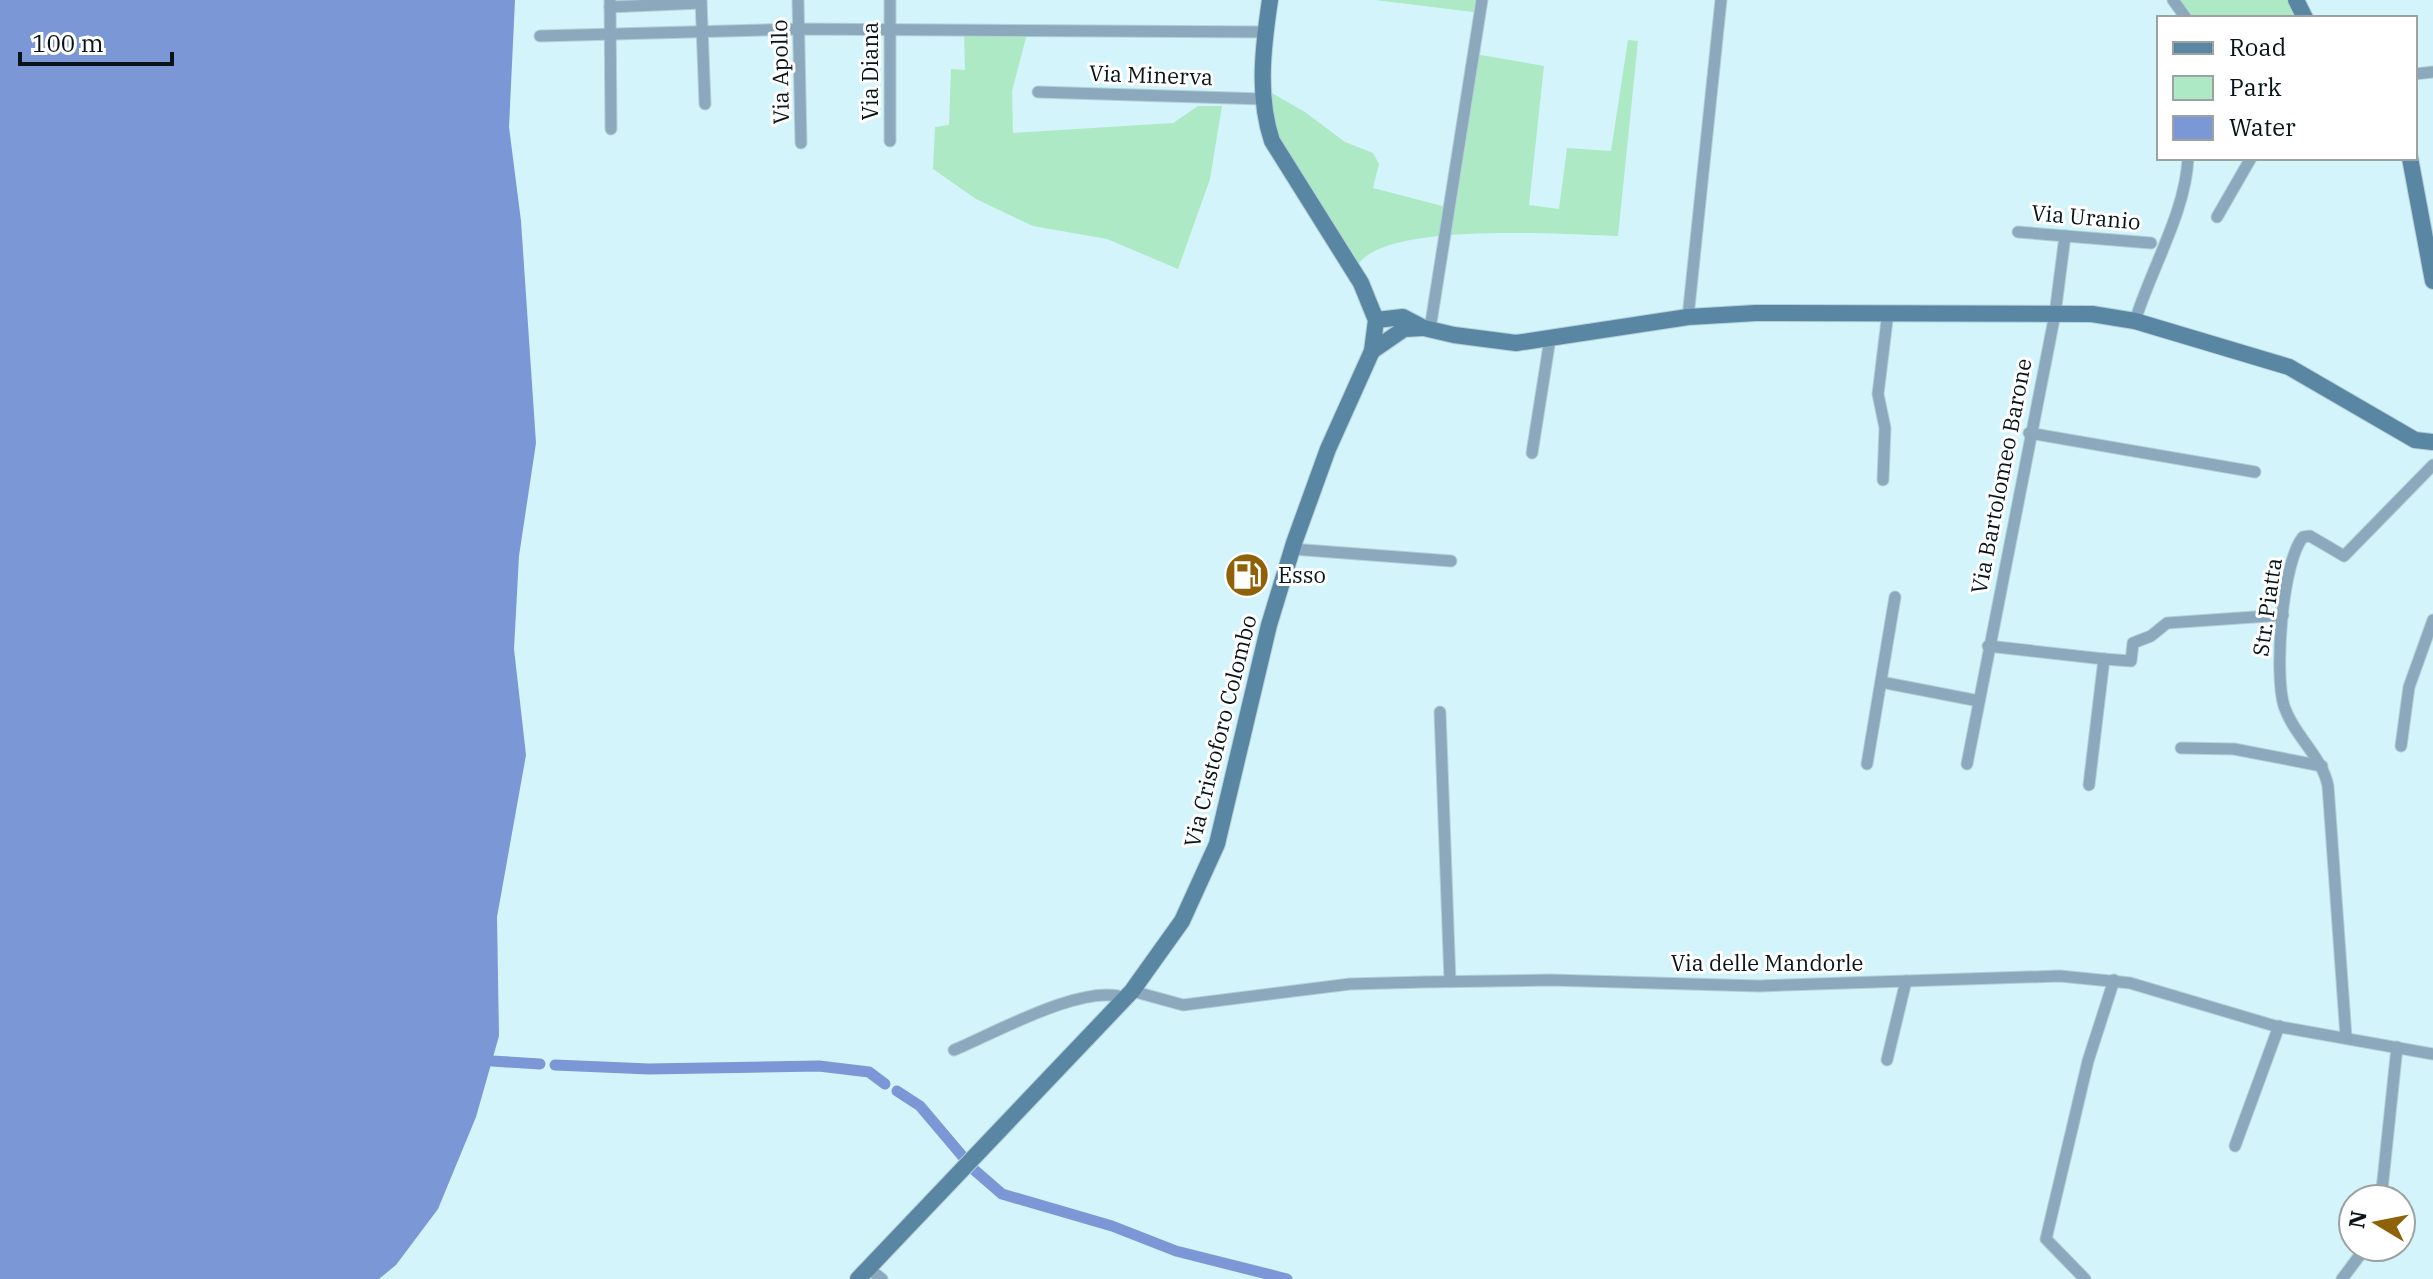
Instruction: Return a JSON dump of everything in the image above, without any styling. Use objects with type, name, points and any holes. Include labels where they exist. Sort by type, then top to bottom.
[{"type":"main road","points":[[1270,0],[1265,32],[1263,99],[1264,116],[1272,141],[1361,283],[1376,320],[1484,341],[1550,339],[1688,317],[1888,312],[2055,314],[2135,321],[2289,367],[2415,440],[2433,442]]},
{"type":"main road","points":[[2410,160],[2433,281]]},
{"type":"main road","points":[[1361,283],[1403,323]]},
{"type":"main road","name":"Via Cristoforo Colombo","points":[[863,1273],[1128,994],[1182,921],[1217,844],[1268,630],[1292,549],[1328,449],[1372,351],[1376,320]]},
{"type":"main road","points":[[1372,351],[1403,323]]},
{"type":"street","name":"Via Apollo","points":[[798,0],[801,143]]},
{"type":"street","name":"Via Diana","points":[[890,0],[890,141]]},
{"type":"street","points":[[1427,329],[1482,0]]},
{"type":"street","points":[[1688,317],[1721,0]]},
{"type":"street","points":[[611,129],[610,3],[701,2],[705,104]]},
{"type":"street","points":[[540,36],[799,29],[891,32],[1265,32]]},
{"type":"street","name":"Via Minerva","points":[[1038,92],[1263,99]]},
{"type":"street","points":[[2135,321],[2180,201],[2187,179],[2188,160]]},
{"type":"street","points":[[2217,217],[2250,160]]},
{"type":"street","name":"Via Uranio","points":[[2018,232],[2151,243]]},
{"type":"street","name":"Via Bartolomeo Barone","points":[[1967,764],[2029,433],[2055,314],[2065,236]]},
{"type":"street","points":[[1883,480],[1885,428],[1878,394],[1888,312]]},
{"type":"street","points":[[1532,453],[1550,339]]},
{"type":"street","points":[[2029,433],[2255,472]]},
{"type":"street","name":"Str. Piatta","points":[[2346,1037],[2328,786],[2322,766],[2296,732],[2284,707],[2279,669],[2283,615],[2297,545],[2303,537],[2310,536],[2344,556],[2433,465]]},
{"type":"street","points":[[1292,549],[1451,561]]},
{"type":"street","points":[[1867,764],[1895,597]]},
{"type":"street","points":[[1988,646],[2131,661],[2133,643],[2151,636],[2167,623],[2283,615]]},
{"type":"street","points":[[2401,746],[2409,687],[2433,620]]},
{"type":"street","points":[[2089,785],[2104,659]]},
{"type":"street","points":[[1881,682],[1979,701]]},
{"type":"street","points":[[1440,712],[1450,981]]},
{"type":"street","points":[[2181,748],[2234,749],[2322,766]]},
{"type":"street","name":"Via delle Mandorle","points":[[954,1050],[1076,999],[1110,992],[1183,1005],[1350,984],[1450,981],[1759,986],[2060,976],[2114,980],[2279,1026],[2433,1054]]},
{"type":"street","points":[[2085,1279],[2046,1239],[2066,1142],[2114,980]]},
{"type":"street","points":[[1887,1060],[1906,981]]},
{"type":"street","points":[[2235,1146],[2279,1026]]},
{"type":"street","points":[[2383,1183],[2397,1047]]},
{"type":"street","points":[[863,1273],[882,1279]]},
{"type":"green space","points":[[1375,0],[1482,0],[1481,13]]},
{"type":"green space","points":[[2173,0],[2296,0],[2304,16],[2185,16]]},
{"type":"green space","points":[[1028,30],[1012,91],[1013,133],[1173,123],[1198,106],[1222,106],[1210,179],[1178,269],[1107,239],[1033,226],[976,199],[933,169],[935,127],[949,125],[951,69],[965,70],[964,31]]},
{"type":"green space","points":[[1628,40],[1638,41],[1618,236],[1520,233],[1436,236],[1400,242],[1372,252],[1357,267],[1272,141],[1263,88],[1305,112],[1345,142],[1373,153],[1379,164],[1373,188],[1450,208],[1475,54],[1544,66],[1529,205],[1559,209],[1567,148],[1611,151]]},
{"type":"water","points":[[0,0],[515,0],[509,127],[521,221],[536,443],[519,556],[514,649],[526,755],[497,917],[499,1036],[476,1117],[438,1209],[396,1265],[379,1279],[0,1279]]},
{"type":"waterway","points":[[492,1061],[540,1064]]},
{"type":"waterway","points":[[555,1065],[649,1069],[819,1066],[869,1072],[885,1084]]},
{"type":"waterway","points":[[897,1091],[920,1106],[964,1158]]},
{"type":"waterway","points":[[972,1168],[1002,1194],[1112,1226],[1176,1251],[1287,1279]]},
{"type":"place","name":"Esso","points":[[1247,575]]}]
